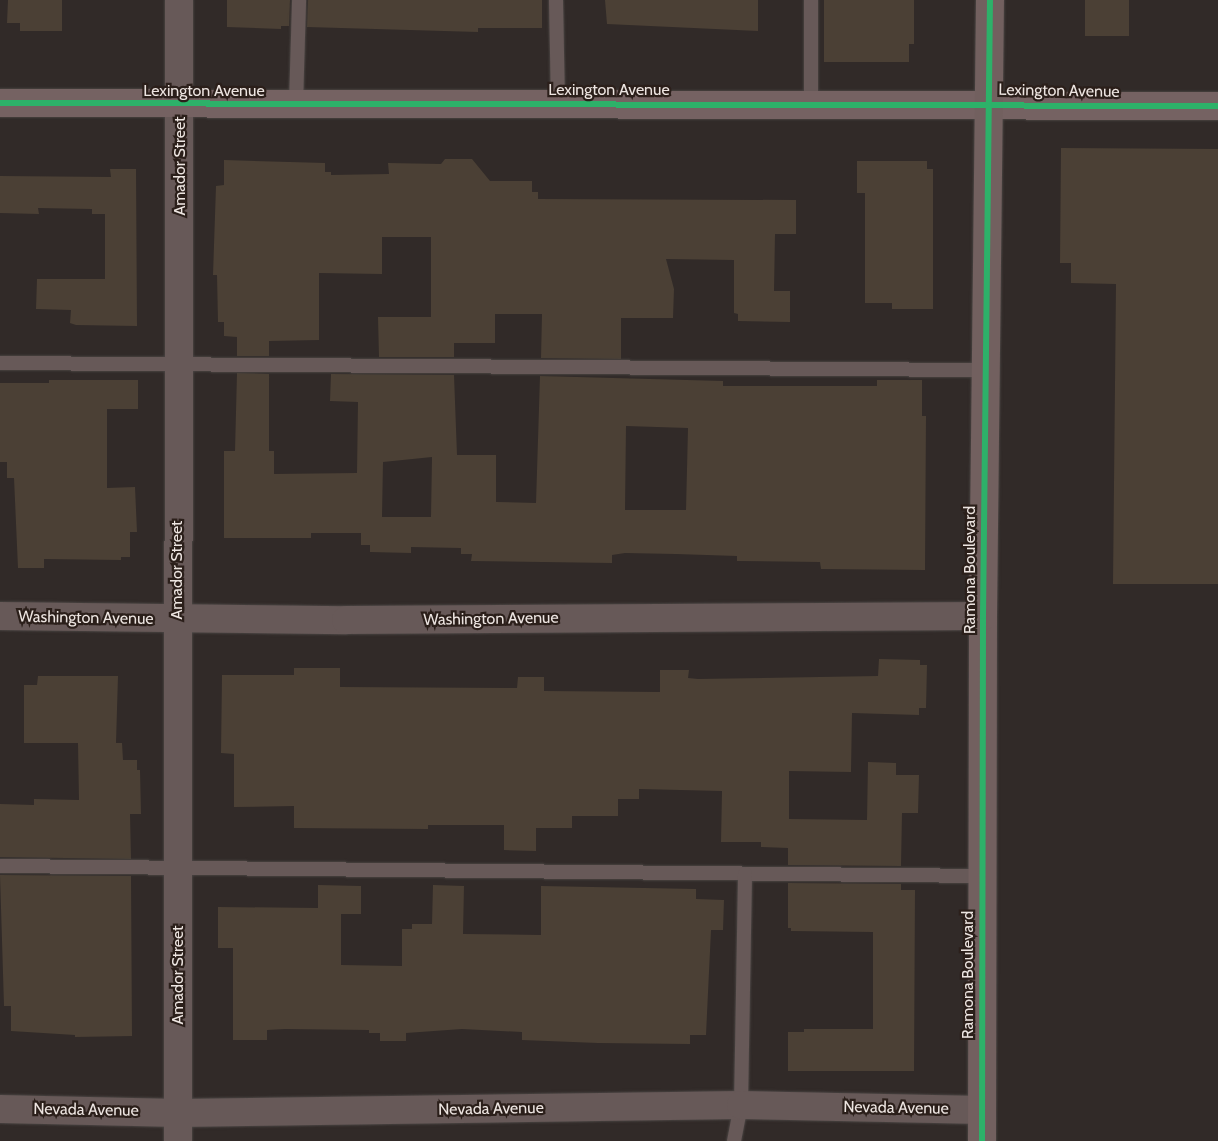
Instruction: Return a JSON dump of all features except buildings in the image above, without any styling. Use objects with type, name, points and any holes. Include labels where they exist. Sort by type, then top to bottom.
[{"type":"main road","name":"Ramona Boulevard","points":[[982,1141],[984,370],[990,0]]},
{"type":"street","name":"Amador Street","points":[[178,1141],[179,0]]},
{"type":"street","name":"Lexington Avenue","points":[[0,103],[1218,106]]},
{"type":"street","name":"Washington Avenue","points":[[0,616],[177,619],[983,616]]},
{"type":"street","name":"Nevada Avenue","points":[[0,1108],[178,1113],[741,1105],[982,1110]]},
{"type":"lane","points":[[296,104],[299,0]]},
{"type":"lane","points":[[556,0],[558,104]]},
{"type":"lane","points":[[811,104],[812,0]]},
{"type":"lane","points":[[0,363],[984,370]]},
{"type":"lane","points":[[0,866],[177,870],[982,876]]},
{"type":"lane","points":[[734,1141],[741,1105],[745,874]]},
{"type":"cycle path","points":[[982,1141],[983,616],[990,0]]},
{"type":"cycle path","points":[[0,103],[1218,106]]}]
